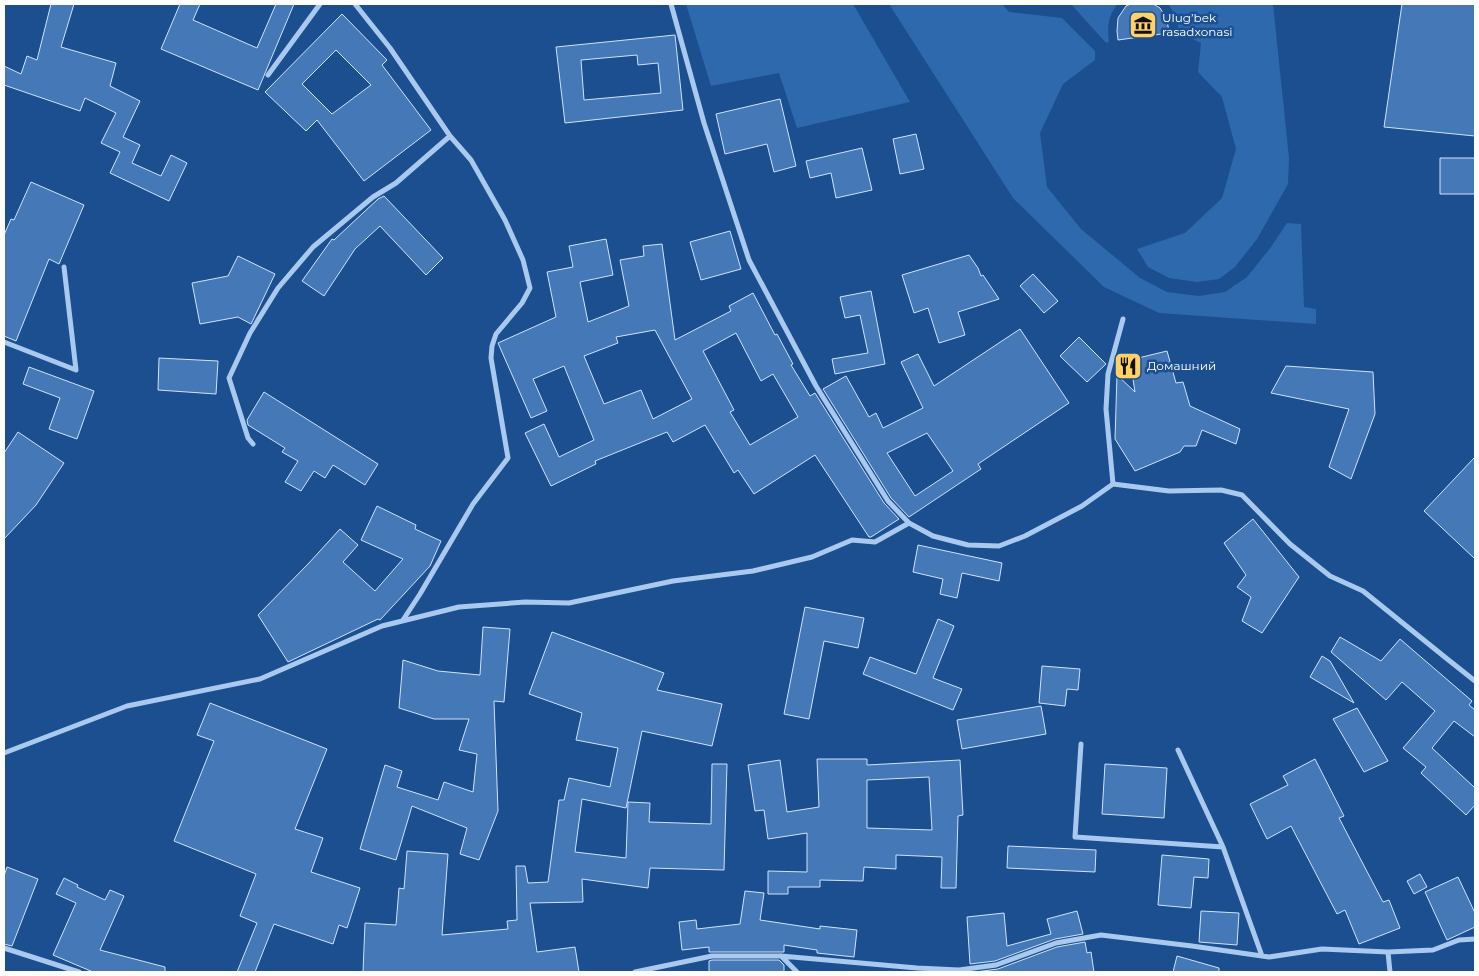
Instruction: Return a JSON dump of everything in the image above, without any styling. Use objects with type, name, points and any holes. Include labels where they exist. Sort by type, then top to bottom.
[{"type":"street","points":[[268,75],[320,4]]},
{"type":"street","points":[[355,4],[390,48],[450,136],[471,160],[505,220],[523,260],[530,288],[522,303],[496,334],[492,346],[491,358],[508,458],[473,504],[403,620]]},
{"type":"street","points":[[671,4],[704,123],[750,260],[816,386],[888,501],[909,523],[933,536],[951,541],[968,545],[998,546],[1025,536],[1082,506],[1113,484],[1169,491],[1220,490],[1242,495],[1303,555],[1330,576],[1363,590],[1475,680]]},
{"type":"street","points":[[253,444],[248,438],[229,378],[250,333],[278,288],[313,247],[373,197],[396,183],[450,136]]},
{"type":"street","points":[[4,342],[76,370],[64,267]]},
{"type":"street","points":[[1113,484],[1106,409],[1108,374],[1123,319]]},
{"type":"street","points":[[4,753],[127,706],[260,679],[382,626],[403,620],[459,606],[525,602],[569,603],[674,581],[754,571],[812,557],[852,540],[874,542],[909,523]]},
{"type":"street","points":[[1082,744],[1075,836],[1223,847]]},
{"type":"street","points":[[1178,750],[1223,847],[1262,956]]},
{"type":"street","points":[[635,972],[712,956],[781,956],[959,970],[996,965],[1056,943],[1101,935],[1269,957],[1322,949],[1388,952],[1433,950],[1459,940],[1475,939]]},
{"type":"street","points":[[4,948],[79,972]]},
{"type":"street","points":[[1388,952],[1390,972]]},
{"type":"street","points":[[781,956],[797,972]]},
{"type":"shaded area","points":[[686,4],[853,4],[910,102],[797,128],[779,73],[711,86]]},
{"type":"shaded area","points":[[889,4],[1002,4],[1009,12],[1062,18],[1095,51],[1095,60],[1063,84],[1040,133],[1047,187],[1081,229],[1140,278],[1167,292],[1199,296],[1225,292],[1247,277],[1287,223],[1301,224],[1304,307],[1316,309],[1316,324],[1159,313],[1104,287],[1013,198]]},
{"type":"shaded area","points":[[1071,4],[1117,4],[1109,22],[1109,42],[1106,43]]},
{"type":"shaded area","points":[[1168,4],[1273,4],[1289,158],[1288,184],[1257,239],[1235,267],[1219,279],[1197,282],[1169,278],[1148,267],[1137,249],[1185,233],[1222,198],[1236,149],[1222,97],[1198,72],[1201,43],[1179,33],[1176,16]]},
{"type":"building","points":[[51,4],[74,4],[61,47],[116,63],[110,86],[140,101],[123,137],[140,145],[132,163],[161,176],[171,155],[187,163],[169,201],[110,173],[120,152],[101,143],[116,113],[85,98],[80,111],[4,85],[4,66],[21,74],[27,56],[37,60]]},
{"type":"building","points":[[180,4],[200,4],[193,20],[257,48],[276,4],[294,4],[258,90],[161,49]]},
{"type":"building","name":"Ulug’bek rasadxonasi","points":[[1131,4],[1153,4],[1160,8],[1167,19],[1169,33],[1118,40],[1118,18],[1126,6]]},
{"type":"building","points":[[1402,4],[1475,4],[1475,136],[1384,127]]},
{"type":"building","points":[[342,14],[387,60],[382,65],[431,130],[364,181],[317,120],[306,131],[265,92]],"holes":[[[336,50],[371,85],[332,114],[302,84]]]},
{"type":"building","points":[[675,35],[683,110],[565,123],[556,47]],"holes":[[[637,55],[638,65],[658,63],[661,93],[584,100],[581,60]]]},
{"type":"building","points":[[780,99],[796,166],[774,172],[767,144],[725,154],[716,114]]},
{"type":"building","points":[[916,134],[924,169],[900,174],[893,139]]},
{"type":"building","points":[[862,148],[872,190],[836,198],[831,173],[810,178],[806,161]]},
{"type":"building","points":[[1440,158],[1475,158],[1475,194],[1440,194]]},
{"type":"building","points":[[31,182],[84,205],[59,264],[49,259],[16,341],[4,336],[4,235],[11,219],[14,220]]},
{"type":"building","points":[[384,196],[443,258],[426,275],[380,226],[355,249],[324,296],[302,281],[332,239],[334,240],[378,199]]},
{"type":"building","points":[[730,231],[741,269],[701,280],[690,242]]},
{"type":"building","points":[[606,239],[613,275],[580,282],[588,322],[629,306],[620,260],[644,256],[643,246],[662,244],[675,340],[731,311],[729,306],[753,293],[793,364],[791,365],[810,396],[815,393],[884,503],[899,519],[869,537],[815,455],[754,494],[738,470],[734,473],[705,425],[673,442],[667,432],[595,461],[596,464],[551,486],[525,433],[544,424],[559,457],[594,440],[564,366],[533,379],[547,411],[531,418],[498,343],[556,317],[547,272],[573,267],[569,246]],"holes":[[[655,330],[692,399],[653,419],[641,390],[604,404],[584,356],[618,343],[616,337]],[[736,333],[761,381],[773,374],[798,417],[750,445],[730,412],[734,410],[703,351]]]},
{"type":"building","points":[[969,255],[981,276],[983,275],[999,299],[958,312],[965,335],[939,343],[928,308],[914,313],[902,275]]},
{"type":"building","points":[[238,256],[275,274],[251,324],[238,317],[200,324],[192,283],[228,276]]},
{"type":"building","points":[[1033,274],[1058,301],[1044,313],[1020,286]]},
{"type":"building","points":[[871,291],[885,364],[835,374],[832,359],[868,353],[860,315],[845,318],[840,297]]},
{"type":"building","points":[[1020,329],[1069,403],[978,464],[981,469],[909,517],[891,498],[823,389],[846,376],[869,417],[876,413],[883,428],[923,408],[901,362],[918,354],[934,386]],"holes":[[[927,433],[953,471],[915,496],[887,453]]]},
{"type":"building","points":[[1079,337],[1106,364],[1087,382],[1060,356]]},
{"type":"building","points":[[1167,351],[1176,383],[1183,382],[1190,406],[1240,429],[1236,444],[1202,430],[1196,446],[1184,446],[1180,452],[1135,471],[1115,439],[1117,375],[1135,392],[1130,360]]},
{"type":"building","points":[[159,358],[218,361],[216,394],[158,390]]},
{"type":"building","points":[[1286,366],[1373,372],[1375,414],[1351,479],[1329,467],[1349,409],[1271,393]]},
{"type":"building","points":[[29,367],[94,391],[77,439],[49,429],[60,398],[23,384]]},
{"type":"building","points":[[264,392],[378,464],[365,485],[333,465],[325,478],[314,471],[301,491],[285,482],[298,461],[282,452],[285,448],[248,425],[247,420]]},
{"type":"building","points":[[18,432],[64,463],[36,505],[4,539],[4,453]]},
{"type":"building","points":[[1475,457],[1475,559],[1424,511]]},
{"type":"building","points":[[377,506],[416,525],[415,529],[441,541],[430,566],[380,620],[378,619],[288,662],[258,615],[340,529],[358,545],[343,562],[375,591],[403,559],[361,540]]},
{"type":"building","points":[[1253,519],[1299,577],[1262,633],[1242,621],[1251,597],[1237,587],[1246,575],[1224,543]]},
{"type":"building","points":[[918,545],[1002,563],[999,581],[962,573],[957,598],[940,594],[943,579],[913,572]]},
{"type":"building","points":[[805,607],[864,618],[858,648],[824,641],[809,719],[784,714]]},
{"type":"building","points":[[938,619],[954,626],[933,678],[962,689],[953,710],[863,674],[870,657],[916,674]]},
{"type":"building","points":[[483,627],[510,629],[504,702],[494,701],[498,811],[479,860],[460,854],[467,828],[412,806],[396,860],[360,849],[385,765],[402,771],[397,787],[438,800],[444,782],[473,792],[477,754],[459,750],[469,719],[434,719],[399,708],[403,660],[438,671],[480,675]]},
{"type":"building","points":[[552,632],[664,673],[657,690],[722,704],[712,746],[642,731],[626,808],[582,799],[575,852],[626,858],[628,802],[650,803],[649,822],[711,824],[712,764],[727,764],[724,870],[650,868],[648,888],[582,879],[583,902],[530,903],[537,952],[575,947],[579,972],[363,972],[365,923],[396,925],[399,888],[404,889],[407,851],[448,854],[442,935],[508,929],[507,921],[517,920],[516,866],[525,866],[528,883],[548,882],[559,800],[564,800],[569,778],[610,787],[618,748],[576,740],[582,713],[529,694]]},
{"type":"building","points":[[1340,637],[1381,661],[1400,639],[1472,701],[1469,705],[1475,710],[1475,737],[1454,721],[1432,748],[1475,788],[1475,805],[1466,815],[1421,773],[1426,767],[1403,748],[1435,711],[1402,682],[1386,700],[1331,652]]},
{"type":"building","points":[[1322,656],[1330,661],[1354,703],[1310,677]]},
{"type":"building","points":[[1042,666],[1080,669],[1078,690],[1067,689],[1065,706],[1039,703]]},
{"type":"building","points":[[210,703],[327,749],[295,829],[323,838],[311,872],[360,888],[347,928],[339,925],[333,944],[274,924],[255,972],[237,972],[257,923],[240,916],[256,874],[174,841],[214,741],[197,735]]},
{"type":"building","points":[[1041,706],[1046,734],[962,749],[957,720]]},
{"type":"building","points":[[1357,708],[1388,761],[1364,772],[1333,719]]},
{"type":"building","points":[[817,759],[867,759],[867,765],[960,760],[963,815],[958,816],[956,888],[941,888],[942,857],[896,855],[896,869],[864,867],[863,881],[820,880],[820,887],[788,887],[788,894],[768,894],[768,871],[807,872],[807,833],[768,839],[764,810],[755,811],[748,765],[780,760],[787,812],[819,807]],"holes":[[[929,777],[932,830],[867,828],[867,780]]]},
{"type":"building","points":[[1315,759],[1344,816],[1339,818],[1383,902],[1389,900],[1400,928],[1359,944],[1345,910],[1337,914],[1291,826],[1267,839],[1250,804],[1288,785],[1283,776]]},
{"type":"building","points":[[1105,764],[1167,768],[1164,818],[1102,814]]},
{"type":"building","points":[[1008,846],[1096,850],[1095,872],[1007,868]]},
{"type":"building","points":[[1162,855],[1209,859],[1208,878],[1194,877],[1191,908],[1158,905]]},
{"type":"building","points":[[7,867],[38,879],[12,946],[4,944],[4,876]]},
{"type":"building","points":[[1420,874],[1427,887],[1414,894],[1407,881]]},
{"type":"building","points":[[1458,877],[1475,913],[1475,927],[1447,940],[1425,892]]},
{"type":"building","points":[[64,878],[78,885],[77,887],[105,900],[110,890],[124,896],[100,950],[165,967],[165,972],[93,972],[53,955],[76,903],[56,894]]},
{"type":"building","points":[[745,891],[764,893],[760,920],[820,929],[820,926],[857,930],[854,957],[817,953],[817,950],[784,945],[784,952],[709,952],[709,947],[682,950],[679,922],[696,920],[697,929],[740,924]]},
{"type":"building","points":[[1077,911],[1083,934],[1055,939],[995,961],[970,964],[967,917],[1004,913],[1007,946],[1051,934],[1047,919]]},
{"type":"building","points":[[1201,911],[1239,913],[1237,945],[1199,942]]},
{"type":"building","points":[[1085,942],[1087,953],[1091,952],[1094,972],[975,972],[998,969],[1057,947]]},
{"type":"building","points":[[1177,956],[1219,968],[1219,972],[1173,972]]},
{"type":"building","points":[[779,960],[784,965],[784,972],[709,972],[709,961]]},
{"type":"place","name":"Ulug’bek rasadxonasi","points":[[1143,25]]},
{"type":"place","name":"Домашний","points":[[1128,366]]}]
